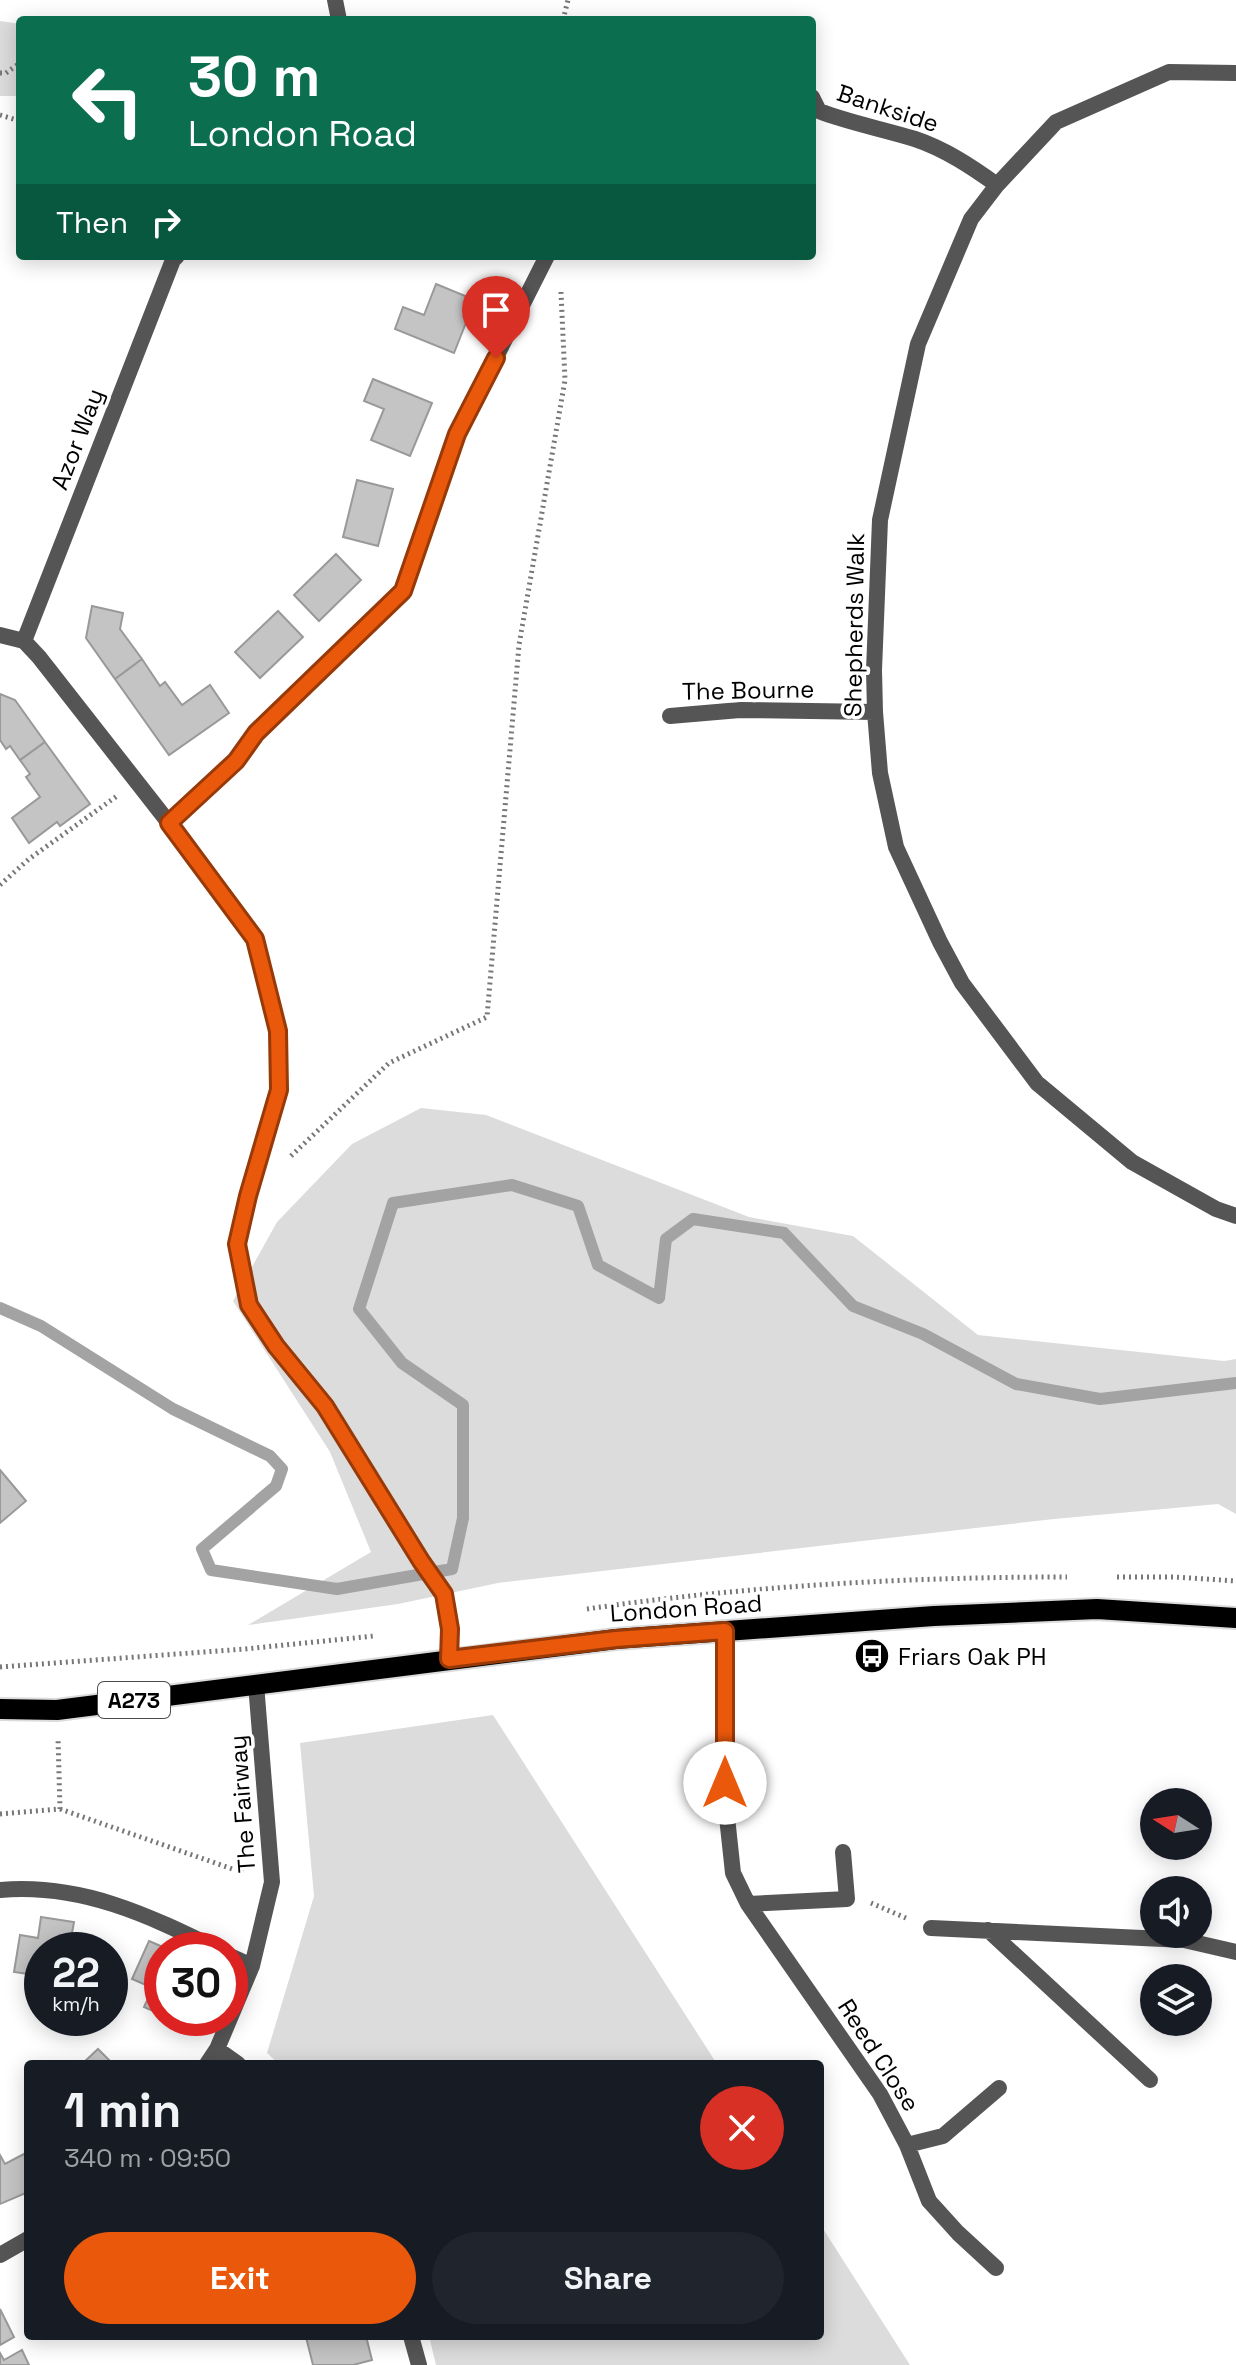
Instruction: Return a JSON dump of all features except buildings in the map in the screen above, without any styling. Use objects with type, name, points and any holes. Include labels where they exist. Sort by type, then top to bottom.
[{"type":"main road","name":"London Road","points":[[0,1709],[57,1710],[616,1639],[934,1616],[1097,1609],[1236,1618]]},
{"type":"street","name":"Shepherds Walk","points":[[1236,73],[1169,72],[1056,122],[997,185],[971,219],[918,344],[880,520],[875,712],[880,773],[896,847],[962,983],[1037,1083],[1132,1162],[1216,1209],[1236,1216]]},
{"type":"street","name":"Bankside","points":[[816,105],[819,111],[850,123],[917,140],[965,162],[997,185]]},
{"type":"street","name":"Azor Way","points":[[24,641],[171,260]]},
{"type":"street","points":[[169,823],[236,761],[256,733],[403,591],[457,434],[545,260]]},
{"type":"street","points":[[0,635],[24,641],[39,657],[138,782],[255,939],[278,1031],[279,1090],[237,1244],[249,1305],[276,1346],[325,1406],[444,1594],[450,1629],[449,1659]]},
{"type":"street","name":"The Bourne","points":[[670,716],[740,710],[875,712]]},
{"type":"street","name":"Reed Close","points":[[725,1631],[726,1808],[733,1873],[748,1904],[880,2094],[907,2145],[929,2201],[996,2268]]},
{"type":"street","name":"The Fairway","points":[[210,2060],[252,1966],[272,1882],[256,1684]]},
{"type":"street","points":[[748,1904],[847,1899],[843,1852]]},
{"type":"street","points":[[0,1890],[23,1888],[83,1894],[182,1932]]},
{"type":"street","points":[[931,1928],[1184,1940],[1236,1952]]},
{"type":"street","points":[[988,1930],[1150,2080]]},
{"type":"street","points":[[248,1964],[252,1966]]},
{"type":"street","points":[[217,2049],[232,2060]]},
{"type":"street","points":[[907,2145],[943,2136],[999,2088]]},
{"type":"street","points":[[0,2255],[24,2241]]},
{"type":"street","points":[[412,2340],[419,2365]]},
{"type":"path","points":[[283,1163],[389,1063],[487,1017],[519,645],[565,380],[560,287]]},
{"type":"path","points":[[0,885],[29,859],[138,782]]},
{"type":"path","points":[[57,1710],[60,1809]]},
{"type":"path","points":[[0,1814],[60,1809],[272,1882]]},
{"type":"path","points":[[847,1899],[871,1903],[931,1928]]},
{"type":"shaded area","points":[[0,21],[16,23],[16,97],[0,96]]},
{"type":"shaded area","points":[[421,1108],[486,1115],[749,1217],[853,1236],[978,1335],[1224,1361],[1236,1359],[1236,1514],[1218,1504],[1054,1519],[498,1583],[398,1604],[248,1625],[371,1552],[330,1452],[233,1301],[277,1222],[352,1144]]},
{"type":"shaded area","points":[[493,1715],[714,2060],[275,2060],[267,2053],[314,1896],[300,1743]]},
{"type":"shaded area","points":[[824,2230],[910,2365],[436,2365],[430,2340],[824,2340]]},
{"type":"waterway","points":[[0,1308],[41,1326],[173,1409],[270,1456],[282,1469],[276,1486],[202,1549],[211,1570],[337,1589],[452,1569],[463,1518],[463,1405],[402,1363],[359,1309],[393,1203],[512,1185],[578,1206],[598,1265],[659,1298],[666,1239],[693,1219],[784,1233],[853,1306],[923,1334],[1016,1384],[1100,1399],[1236,1383]]},
{"type":"place","name":"Friars Oak PH","points":[[872,1656]]},
{"type":"route","points":[[496,358],[457,434],[403,591],[256,733],[236,761],[169,823],[255,939],[278,1031],[279,1090],[237,1244],[249,1305],[276,1346],[325,1406],[444,1594],[450,1629],[449,1659],[616,1639],[725,1631],[725,1783]]}]
